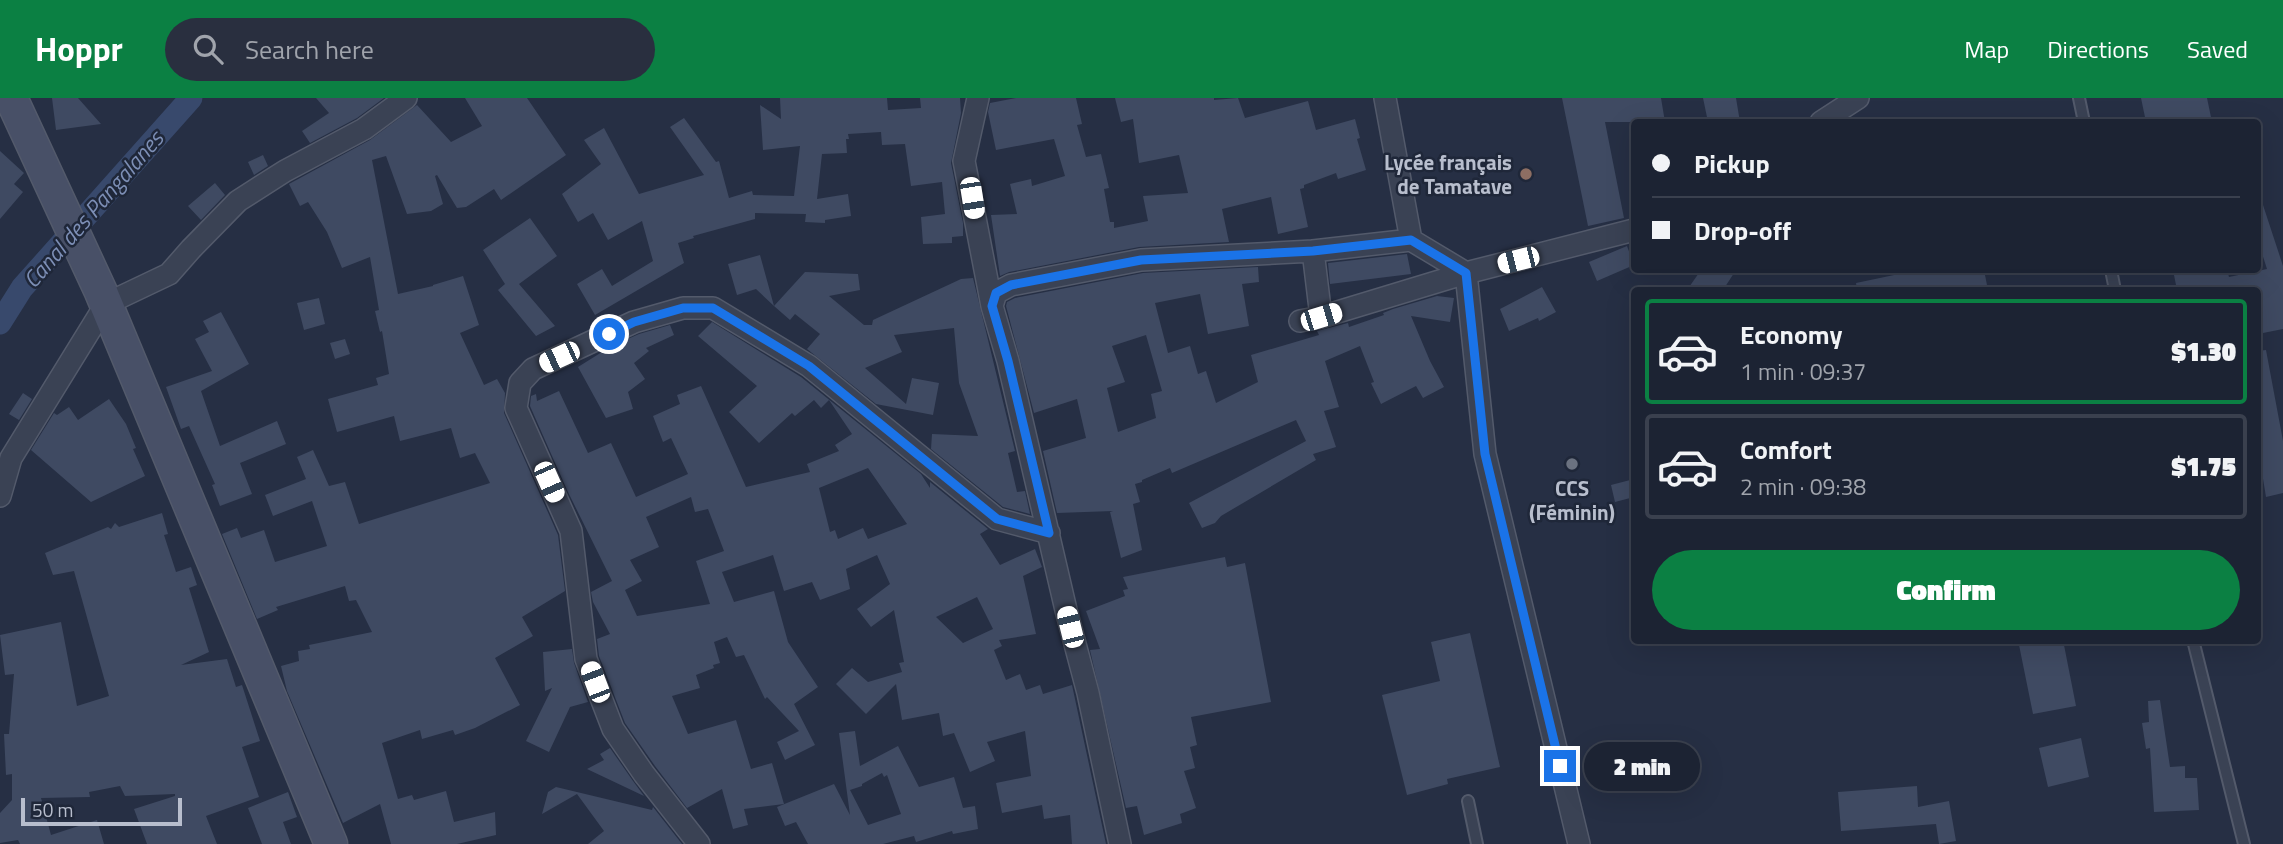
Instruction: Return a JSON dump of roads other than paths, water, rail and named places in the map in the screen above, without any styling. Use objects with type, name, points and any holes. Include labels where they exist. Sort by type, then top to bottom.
[{"type":"main road","points":[[11,98],[103,298],[331,844]]},
{"type":"street","points":[[0,496],[12,458],[103,298],[169,274],[238,201],[285,171],[364,129],[406,98]]},
{"type":"street","points":[[978,98],[964,161],[992,306],[1008,361],[1088,693],[1121,844]]},
{"type":"street","points":[[1385,98],[1411,240]]},
{"type":"street","points":[[1826,119],[1858,98]]},
{"type":"street","points":[[1313,251],[1310,319],[1466,273],[1631,231]]},
{"type":"street","points":[[992,306],[996,293],[1011,285],[1141,260],[1313,251],[1411,240],[1466,273]]},
{"type":"street","points":[[1466,273],[1485,454],[1579,844]]},
{"type":"street","points":[[699,844],[644,774],[613,729],[586,659],[571,531],[516,408],[520,383],[533,369],[634,322],[683,308],[713,308],[809,366],[997,519],[1049,533]]},
{"type":"lane","points":[[2079,98],[2083,119]]},
{"type":"lane","points":[[2194,644],[2244,844]]},
{"type":"lane","points":[[1468,801],[1477,844]]},
{"type":"waterway","name":"Canal des Pangalanes","points":[[0,323],[22,288],[191,98]]},
{"type":"place","name":"Lycée français de Tamatave","points":[[1526,174]]},
{"type":"place","name":"CCS (Féminin)","points":[[1572,464]]}]
